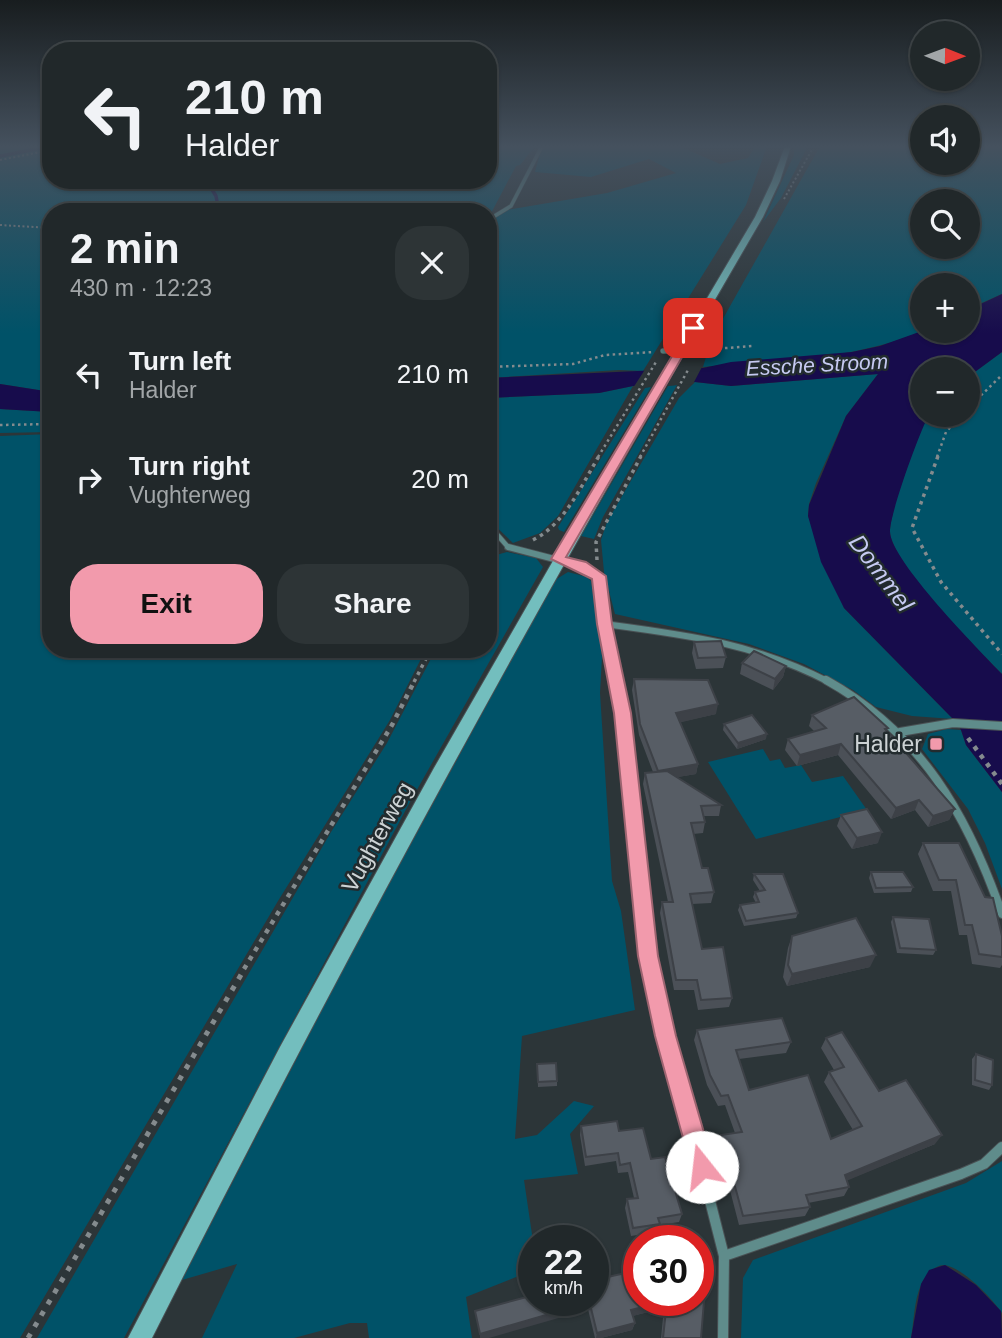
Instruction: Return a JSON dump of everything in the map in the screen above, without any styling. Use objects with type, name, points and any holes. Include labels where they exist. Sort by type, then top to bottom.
[{"type":"main road","name":"Vughterweg","points":[[140,1338],[335,960],[558,559],[763,208]]},
{"type":"street","points":[[663,351],[701,350]]},
{"type":"street","points":[[508,547],[581,566],[599,576],[605,624],[623,713],[648,956],[666,1036],[710,1193],[724,1256],[723,1338]]},
{"type":"street","points":[[605,624],[711,638],[774,656],[853,696],[900,732],[936,774],[964,816],[992,880],[1002,914]]},
{"type":"street","points":[[900,732],[953,723],[1002,726]]},
{"type":"street","points":[[724,1256],[946,1181],[988,1160],[1002,1147]]},
{"type":"lane","points":[[497,534],[508,547]]},
{"type":"path","points":[[0,225],[42,227]]},
{"type":"path","points":[[701,350],[753,346]]},
{"type":"path","points":[[497,367],[573,363],[605,355],[663,351]]},
{"type":"path","points":[[596,542],[690,366]]},
{"type":"path","points":[[549,532],[561,518],[652,368]]},
{"type":"path","points":[[980,396],[1002,375]]},
{"type":"path","points":[[0,425],[42,424]]},
{"type":"path","points":[[950,427],[946,432],[912,528],[941,582],[1002,654]]},
{"type":"path","points":[[28,1338],[392,724],[426,658]]},
{"type":"path","points":[[967,736],[1002,784]]},
{"type":"shaded area","points":[[0,208],[42,208],[42,391],[0,384]]},
{"type":"shaded area","points":[[744,208],[643,371],[497,377],[497,216],[506,210]]},
{"type":"shaded area","points":[[785,208],[910,208],[910,259],[980,259],[980,208],[1002,208],[1002,294],[980,304],[980,273],[910,273],[910,336],[869,348],[786,360],[703,367],[711,340]]},
{"type":"shaded area","points":[[1002,352],[1002,674],[918,582],[893,544],[890,530],[900,489],[923,427],[980,427],[980,368]]},
{"type":"shaded area","points":[[878,374],[846,416],[816,483],[808,516],[844,608],[953,719],[912,716],[876,707],[853,690],[804,664],[749,644],[615,614],[604,572],[601,540],[607,522],[679,398],[695,382],[731,386]]},
{"type":"shaded area","points":[[677,385],[603,517],[594,539],[581,536],[668,386]]},
{"type":"shaded area","points":[[633,386],[558,516],[540,533],[513,543],[497,528],[497,398],[599,393]]},
{"type":"shaded area","points":[[651,387],[564,532],[559,530],[558,527],[645,388]]},
{"type":"shaded area","points":[[0,409],[42,411],[42,432],[0,433]]},
{"type":"shaded area","points":[[42,434],[42,658],[421,658],[390,720],[278,901],[20,1338],[0,1338],[0,436]]},
{"type":"shaded area","points":[[507,552],[536,558],[543,567],[497,648],[497,555]]},
{"type":"shaded area","points":[[568,572],[587,577],[591,581],[602,657],[600,693],[612,881],[621,911],[635,1010],[522,1036],[515,1139],[537,1135],[574,1101],[594,1106],[570,1134],[578,1174],[524,1180],[531,1225],[518,1225],[518,1276],[466,1297],[472,1338],[369,1338],[367,1323],[350,1323],[294,1338],[202,1338],[237,1264],[182,1280],[351,954],[555,580]]},
{"type":"shaded area","points":[[431,658],[491,658],[410,802],[124,1338],[37,1338],[331,832],[387,743]]},
{"type":"shaded area","points":[[947,729],[961,730],[966,745],[1002,792],[1002,889],[985,843],[968,809],[922,749],[928,734]]},
{"type":"shaded area","points":[[763,749],[770,761],[780,759],[785,768],[801,765],[812,782],[843,776],[867,810],[756,839],[708,762]]},
{"type":"shaded area","points":[[1002,1161],[1002,1313],[968,1278],[952,1267],[941,1265],[930,1272],[921,1285],[911,1338],[741,1338],[743,1278],[753,1260],[966,1183]]},
{"type":"water","points":[[1002,294],[1002,352],[980,368],[980,357],[910,357],[910,427],[924,427],[894,509],[890,532],[894,545],[920,583],[1002,674],[1002,792],[966,745],[961,730],[953,719],[844,608],[821,562],[808,516],[809,505],[846,416],[878,374],[731,386],[695,382],[633,386],[599,393],[497,398],[497,378],[703,368],[731,362],[852,352],[910,335],[910,343],[980,343],[980,304]]},
{"type":"water","points":[[0,384],[42,391],[42,411],[0,409]]},
{"type":"water","points":[[945,1265],[976,1285],[1001,1311],[1002,1338],[911,1338],[921,1284],[929,1270]]},
{"type":"pier","points":[[703,365],[693,384],[633,388],[646,368]]},
{"type":"building","points":[[721,641],[726,657],[698,658],[694,642]]},
{"type":"building","points":[[754,651],[786,666],[775,679],[742,663]]},
{"type":"building","points":[[634,679],[708,680],[718,704],[676,713],[698,764],[658,771],[640,724]]},
{"type":"building","points":[[854,697],[888,728],[885,729],[955,809],[933,816],[919,800],[896,808],[841,744],[800,755],[788,739],[826,728],[812,715]]},
{"type":"building","points":[[752,715],[767,734],[738,743],[724,724]]},
{"type":"building","points":[[667,771],[721,805],[701,806],[705,822],[691,823],[702,868],[708,868],[714,892],[690,894],[702,949],[723,947],[732,998],[701,1000],[697,980],[676,980],[662,902],[673,902],[645,773]]},
{"type":"building","points":[[867,809],[882,832],[857,838],[841,815]]},
{"type":"building","points":[[923,843],[959,843],[985,897],[993,898],[1002,936],[1002,957],[979,954],[972,925],[965,925],[956,880],[939,880]]},
{"type":"building","points":[[871,872],[903,872],[913,887],[876,888]]},
{"type":"building","points":[[754,874],[783,874],[798,913],[746,921],[740,905],[759,902],[755,892],[765,890]]},
{"type":"building","points":[[893,917],[929,919],[936,950],[900,948]]},
{"type":"building","points":[[856,918],[876,955],[792,974],[788,965],[792,936]]},
{"type":"building","points":[[782,1018],[791,1042],[736,1050],[749,1090],[808,1075],[831,1139],[862,1126],[829,1072],[844,1067],[826,1038],[842,1032],[879,1091],[906,1080],[942,1135],[845,1175],[849,1187],[806,1195],[810,1207],[743,1216],[721,1135],[742,1132],[728,1095],[721,1096],[710,1075],[697,1030]]},
{"type":"building","points":[[976,1054],[993,1060],[992,1085],[975,1080]]},
{"type":"building","points":[[556,1063],[557,1081],[538,1082],[537,1064]]},
{"type":"building","points":[[617,1121],[619,1131],[643,1128],[651,1159],[665,1157],[682,1214],[658,1218],[660,1224],[632,1225],[627,1199],[638,1198],[630,1163],[620,1165],[618,1153],[586,1157],[581,1126]]},
{"type":"building","points":[[623,1274],[623,1316],[633,1316],[635,1323],[597,1333],[593,1316],[609,1316],[609,1277]]},
{"type":"building","points":[[518,1299],[518,1316],[542,1316],[480,1334],[475,1311]]},
{"type":"building","points":[[665,1316],[703,1316],[701,1338],[663,1338]]},
{"type":"place","name":"Halder","points":[[936,744]]},
{"type":"route","points":[[693,328],[558,559],[581,566],[599,576],[605,624],[623,713],[648,956],[666,1036],[702,1167]]},
{"type":"water label","name":"Essche Stroom","points":[[817,365]]},
{"type":"water label","name":"Dommel","points":[[881,573]]}]
